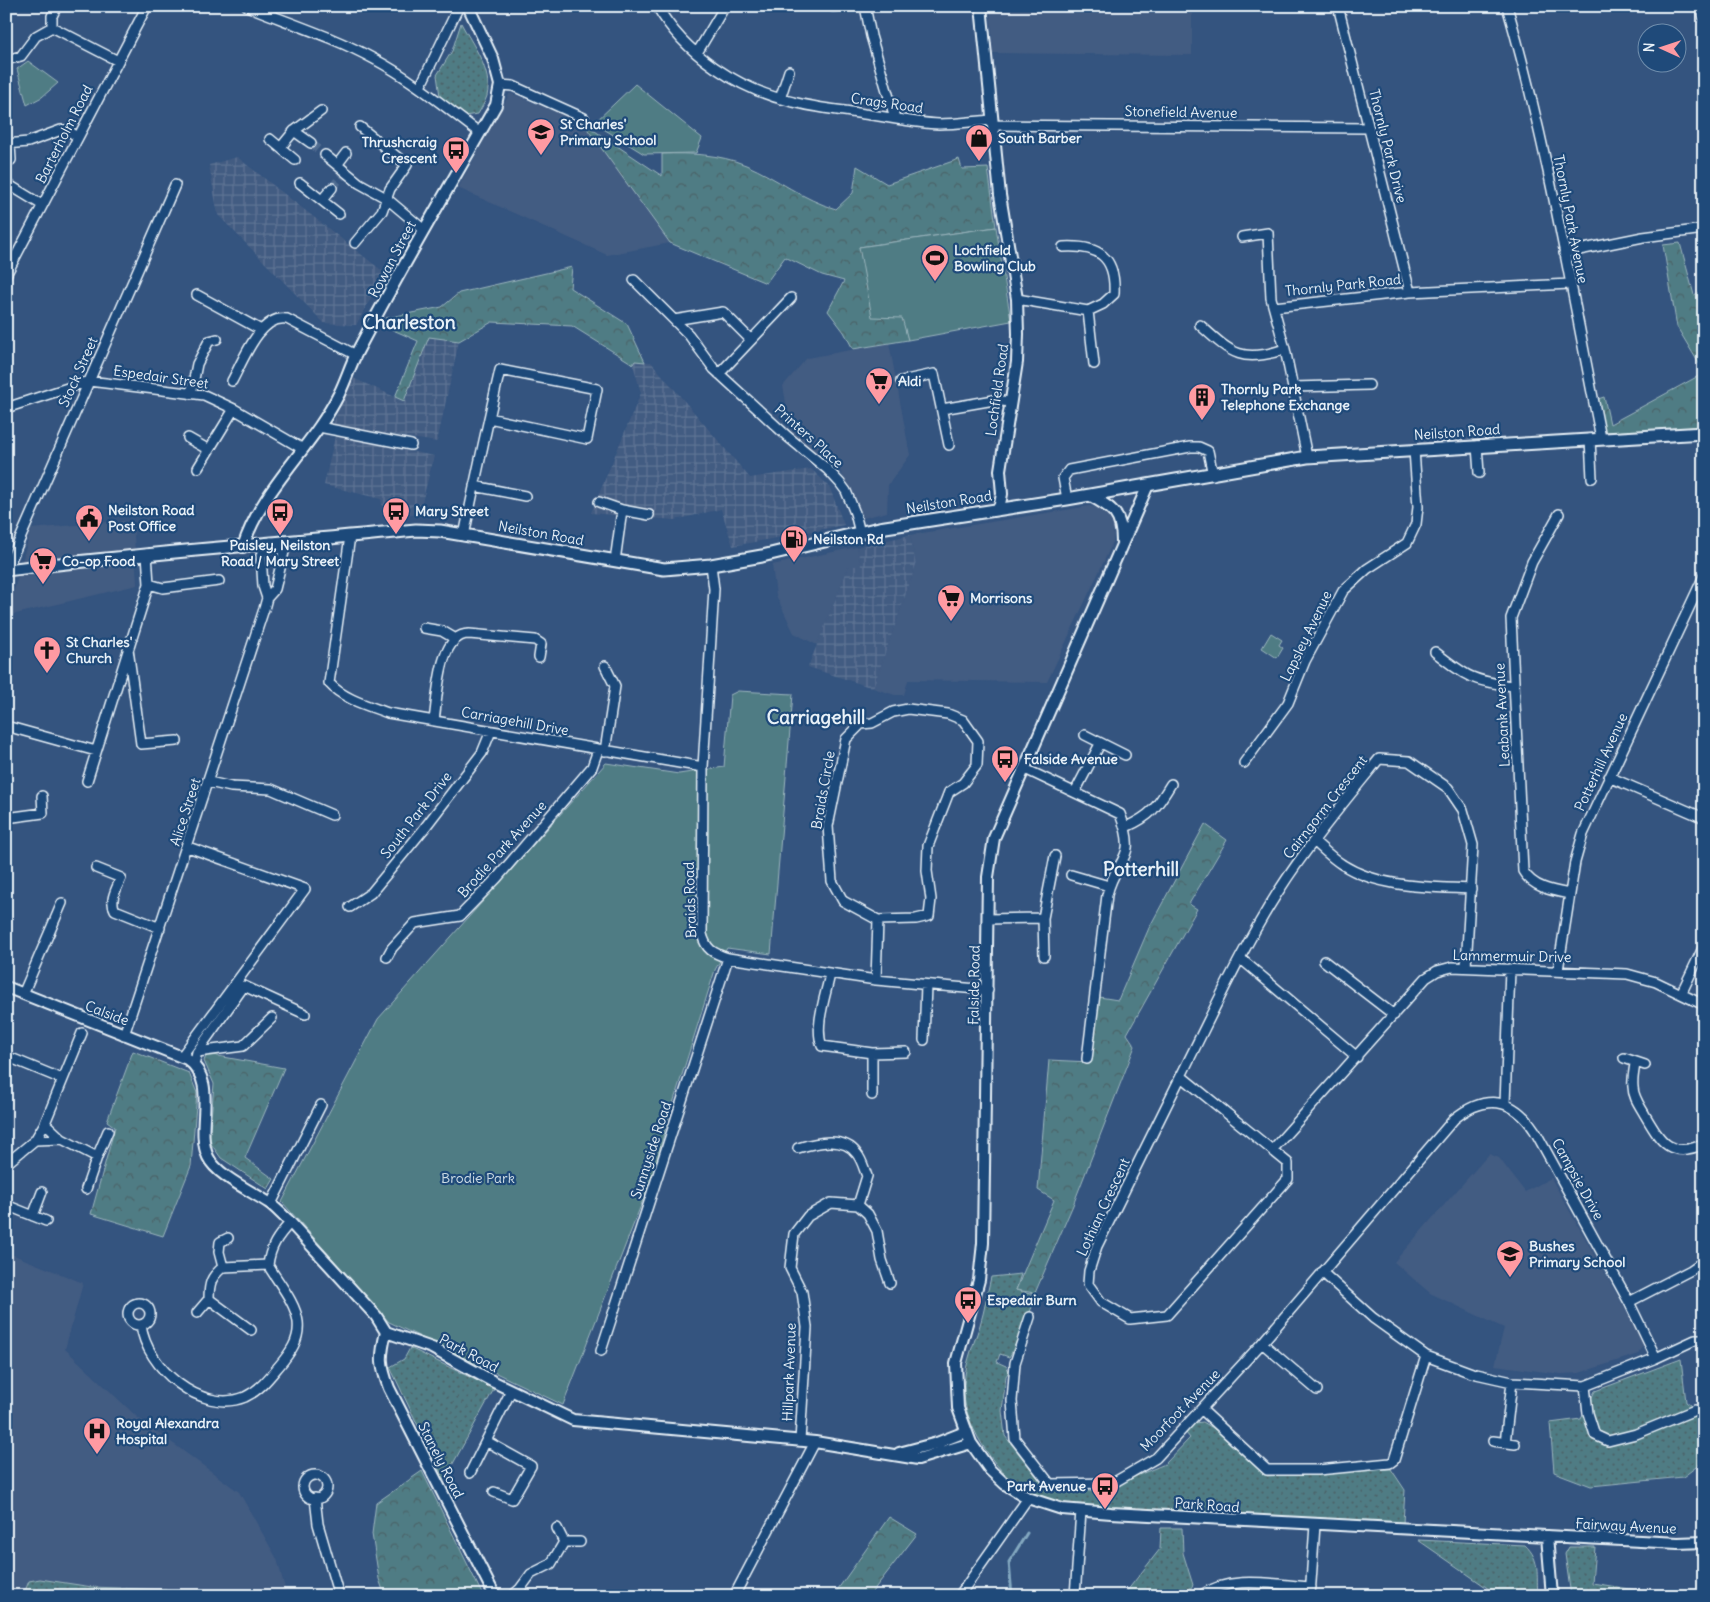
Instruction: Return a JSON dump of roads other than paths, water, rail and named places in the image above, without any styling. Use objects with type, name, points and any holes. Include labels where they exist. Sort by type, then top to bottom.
[{"type":"main road","name":"Neilston Road","points":[[6,570],[147,554],[243,547],[271,542],[416,530],[440,531],[664,569],[711,565],[860,532],[1148,486],[1307,457],[1595,438],[1704,433]]},
{"type":"street","points":[[52,26],[52,16],[56,6]]},
{"type":"street","name":"Barterholm Road","points":[[6,275],[147,6]]},
{"type":"street","points":[[247,6],[259,8],[344,44],[374,59],[420,87],[480,134]]},
{"type":"street","points":[[420,87],[459,6]]},
{"type":"street","points":[[468,6],[492,59],[500,85],[513,86],[584,118]]},
{"type":"street","name":"Crags Road","points":[[657,6],[671,29],[697,54],[737,80],[780,99],[940,124],[992,122]]},
{"type":"street","points":[[697,54],[725,6]]},
{"type":"street","points":[[833,7],[839,6]]},
{"type":"street","points":[[865,6],[871,36],[895,118]]},
{"type":"street","name":"Lochfield Road","points":[[981,6],[992,122],[1005,228],[1017,299],[1017,362],[1000,470],[1002,494],[999,509]]},
{"type":"street","name":"Thornly Park Drive","points":[[1338,6],[1410,292]]},
{"type":"street","name":"Thornly Park Avenue","points":[[1507,6],[1529,85],[1570,284],[1595,438],[1592,478]]},
{"type":"street","points":[[1701,6],[1704,18]]},
{"type":"street","points":[[6,60],[21,56],[36,36],[52,26]]},
{"type":"street","points":[[52,26],[118,61]]},
{"type":"street","points":[[780,99],[789,71]]},
{"type":"street","name":"Rowan Street","points":[[243,547],[250,524],[319,428],[339,394],[356,355],[423,229],[496,105],[500,85]]},
{"type":"street","points":[[280,148],[294,132],[321,111]]},
{"type":"street","name":"Stonefield Avenue","points":[[992,122],[1369,128]]},
{"type":"street","points":[[355,242],[382,211],[390,189],[407,165],[360,127]]},
{"type":"street","points":[[11,160],[8,144],[28,142],[61,130],[67,130],[78,137]]},
{"type":"street","points":[[294,132],[311,143]]},
{"type":"street","points":[[270,139],[294,160]]},
{"type":"street","points":[[337,165],[346,153]]},
{"type":"street","points":[[325,155],[358,182],[386,198],[423,229]]},
{"type":"street","points":[[6,183],[42,205]]},
{"type":"street","points":[[300,183],[339,214]]},
{"type":"street","name":"Stock Street","points":[[6,570],[175,185]]},
{"type":"street","points":[[322,200],[332,188]]},
{"type":"street","points":[[1564,253],[1661,234],[1704,229]]},
{"type":"street","points":[[1242,237],[1268,233],[1270,286],[1274,306]]},
{"type":"street","points":[[1017,299],[1088,310],[1104,304],[1114,294],[1115,278],[1110,264],[1102,254],[1089,248],[1063,247]]},
{"type":"street","name":"Printers Place","points":[[634,280],[689,335],[719,374],[788,437],[827,469],[840,483],[846,491],[855,513],[860,532]]},
{"type":"street","name":"Thornly Park Road","points":[[1307,457],[1285,349],[1274,306],[1410,292],[1570,284]]},
{"type":"street","points":[[197,295],[262,330]]},
{"type":"street","points":[[719,374],[750,339],[791,298]]},
{"type":"street","points":[[1088,310],[1094,364]]},
{"type":"street","points":[[674,320],[723,312],[750,339]]},
{"type":"street","points":[[232,382],[262,330],[273,320],[287,319],[356,355]]},
{"type":"street","points":[[1200,325],[1229,351],[1238,354],[1251,356],[1285,349]]},
{"type":"street","points":[[191,394],[197,364],[209,341],[217,339]]},
{"type":"street","points":[[464,536],[474,486],[489,418],[500,370],[597,389],[587,439],[489,418]]},
{"type":"street","points":[[901,381],[934,374],[949,445]]},
{"type":"street","name":"Espedair Street","points":[[6,408],[89,381],[213,397],[303,449]]},
{"type":"street","points":[[1293,387],[1369,385]]},
{"type":"street","points":[[942,409],[994,400],[1010,402]]},
{"type":"street","points":[[198,468],[234,409]]},
{"type":"street","points":[[319,428],[411,445]]},
{"type":"street","points":[[188,438],[209,450]]},
{"type":"street","points":[[1066,499],[1063,478],[1068,470],[1190,447],[1198,446],[1208,451],[1213,474]]},
{"type":"street","points":[[1477,446],[1479,473]]},
{"type":"street","name":"Lapsley Avenue","points":[[1244,763],[1288,703],[1305,661],[1343,591],[1367,569],[1406,543],[1416,524],[1418,507],[1414,450]]},
{"type":"street","points":[[474,486],[525,496]]},
{"type":"street","name":"Falside Road","points":[[971,1443],[965,1432],[958,1408],[956,1363],[979,1280],[981,1262],[988,990],[988,877],[994,838],[1148,486]]},
{"type":"street","name":"Falside Road","points":[[1090,495],[1107,505],[1118,516],[1122,530],[1122,548]]},
{"type":"street","points":[[598,502],[622,510],[649,515]]},
{"type":"street","points":[[616,561],[622,510]]},
{"type":"street","name":"Leabank Avenue","points":[[1559,514],[1532,562],[1511,618],[1523,871],[1526,877],[1539,886],[1570,894]]},
{"type":"street","name":"Carriagehill Drive","points":[[350,536],[330,683],[334,688],[359,702],[388,713],[703,767]]},
{"type":"street","name":"Alice Street","points":[[124,1034],[188,847],[267,598],[275,589],[284,552],[271,542],[261,555],[263,586],[267,598]]},
{"type":"street","points":[[87,781],[149,584],[147,554]]},
{"type":"street","name":"Braids Road","points":[[711,565],[714,589],[703,767],[702,934],[705,944],[712,952],[728,958],[876,980],[988,990]]},
{"type":"street","name":"Potterhill Avenue","points":[[1558,970],[1575,862],[1583,834],[1608,777],[1704,576]]},
{"type":"street","points":[[149,584],[163,588],[219,581]]},
{"type":"street","points":[[424,628],[442,631],[454,638]]},
{"type":"street","points":[[434,720],[445,652],[454,638],[462,634],[468,634],[536,640],[541,644],[539,657]]},
{"type":"street","points":[[128,647],[141,744],[177,741]]},
{"type":"street","points":[[1435,652],[1465,676],[1486,683],[1513,686]]},
{"type":"street","name":"Brodie Park Avenue","points":[[387,957],[392,948],[415,923],[460,916],[497,878],[592,767],[602,751],[615,686],[605,666]]},
{"type":"street","name":"Braids Circle","points":[[908,709],[948,714],[963,720],[978,741],[977,765],[963,783],[950,792],[928,846],[927,871],[931,899],[929,916],[916,919],[878,920],[843,901],[832,881],[828,826],[846,739],[861,724],[872,723],[893,712],[908,709]]},
{"type":"street","points":[[6,726],[96,751]]},
{"type":"street","name":"South Park Drive","points":[[350,907],[371,893],[423,830],[482,753],[492,731]]},
{"type":"street","points":[[1085,736],[1124,754]]},
{"type":"street","points":[[1075,792],[1100,744]]},
{"type":"street","name":"Cairngorm Crescent","points":[[1181,1076],[1240,958],[1278,892],[1314,840],[1379,759],[1409,761],[1448,788],[1463,810],[1473,845],[1466,967]]},
{"type":"street","points":[[1025,769],[1120,814],[1128,834],[1128,852],[1109,886],[1087,1059]]},
{"type":"street","points":[[1608,777],[1704,818]]},
{"type":"street","points":[[209,782],[231,786],[271,789],[332,815]]},
{"type":"street","points":[[1126,827],[1146,818],[1156,808],[1171,784]]},
{"type":"street","points":[[6,818],[43,813],[42,796]]},
{"type":"street","points":[[1314,840],[1344,866],[1375,880],[1429,887],[1471,889]]},
{"type":"street","points":[[188,847],[305,889],[181,1057],[194,1064]]},
{"type":"street","points":[[1044,956],[1043,918],[1055,856]]},
{"type":"street","points":[[96,868],[121,878],[113,900],[115,910],[160,928]]},
{"type":"street","points":[[1071,875],[1109,886]]},
{"type":"street","points":[[23,994],[62,903]]},
{"type":"street","points":[[988,919],[1043,918]]},
{"type":"street","points":[[876,980],[878,920]]},
{"type":"street","points":[[1681,994],[1704,946]]},
{"type":"street","name":"Sunnyside Road","points":[[601,1351],[728,958]]},
{"type":"street","points":[[1240,958],[1357,1057]]},
{"type":"street","points":[[1324,961],[1394,1015]]},
{"type":"street","name":"Lammermuir Drive","points":[[1273,1149],[1430,974],[1444,968],[1558,970],[1627,974],[1656,982],[1704,1005]]},
{"type":"street","points":[[1505,1104],[1510,969]]},
{"type":"street","points":[[830,974],[821,1020],[820,1040],[822,1046],[872,1053],[906,1052]]},
{"type":"street","points":[[924,1040],[926,985]]},
{"type":"street","points":[[306,1014],[244,986],[197,1052],[194,1064],[205,1089],[203,1142],[209,1159],[221,1172],[271,1204],[376,1316],[386,1332]]},
{"type":"street","name":"Calside","points":[[6,987],[181,1057]]},
{"type":"street","points":[[197,1052],[243,1046],[272,1018]]},
{"type":"street","points":[[6,1164],[35,1140],[82,1033]]},
{"type":"street","points":[[872,1053],[872,1095]]},
{"type":"street","points":[[6,1056],[62,1079]]},
{"type":"street","points":[[1624,1058],[1640,1065],[1632,1087],[1634,1097],[1661,1141],[1668,1147],[1683,1150],[1689,1150],[1704,1144]]},
{"type":"street","name":"Lothian Crescent","points":[[1181,1076],[1273,1149],[1288,1163],[1288,1180],[1166,1315],[1130,1319],[1101,1302],[1088,1284],[1089,1271],[1097,1246],[1181,1076]]},
{"type":"street","name":"Moorfoot Avenue","points":[[1030,1317],[1015,1363],[1012,1402],[1015,1439],[1050,1484],[1113,1484],[1156,1458],[1262,1343],[1454,1119],[1475,1105],[1484,1103],[1505,1104]]},
{"type":"street","name":"Campsie Drive","points":[[1505,1104],[1519,1111],[1535,1131],[1629,1302],[1656,1358]]},
{"type":"street","points":[[271,1204],[321,1105]]},
{"type":"street","points":[[44,1123],[62,1139],[97,1157]]},
{"type":"street","points":[[86,1190],[108,1131]]},
{"type":"street","points":[[35,1140],[62,1139]]},
{"type":"street","points":[[798,1148],[820,1142],[839,1142],[857,1152],[867,1176],[858,1205],[868,1214],[877,1231],[882,1260],[890,1283]]},
{"type":"street","points":[[33,1216],[42,1192]]},
{"type":"street","name":"Hillpark Avenue","points":[[800,1440],[807,1327],[802,1292],[790,1268],[794,1234],[808,1216],[831,1203],[858,1205]]},
{"type":"street","points":[[6,1205],[46,1221]]},
{"type":"street","points":[[142,1325],[143,1339],[151,1353],[180,1384],[213,1398],[231,1400],[244,1397],[262,1387],[290,1353],[297,1338],[297,1315],[268,1264],[269,1254],[276,1239],[290,1223]]},
{"type":"street","points":[[223,1266],[219,1252],[220,1242],[228,1238]]},
{"type":"street","points":[[1629,1302],[1692,1270],[1704,1261]]},
{"type":"street","points":[[197,1313],[209,1299],[209,1283],[212,1276],[223,1266],[268,1264]]},
{"type":"street","points":[[1322,1272],[1373,1318],[1426,1356],[1472,1373],[1512,1382],[1585,1386],[1656,1358],[1695,1340],[1704,1340]]},
{"type":"street","points":[[209,1299],[251,1330]]},
{"type":"street","name":"Park Road","points":[[386,1332],[432,1348],[511,1391],[574,1420],[800,1440],[918,1459],[971,1443],[990,1470],[1005,1484],[1028,1498],[1044,1504],[1081,1511],[1547,1536]]},
{"type":"street","name":"Stanely Road","points":[[386,1332],[380,1356],[381,1366],[389,1388],[495,1596]]},
{"type":"street","points":[[1262,1343],[1317,1390]]},
{"type":"street","points":[[1201,1409],[1267,1470],[1318,1470],[1390,1463],[1394,1460],[1426,1356]]},
{"type":"street","points":[[1494,1441],[1510,1444],[1512,1382]]},
{"type":"street","points":[[1585,1386],[1588,1413],[1595,1435],[1608,1441],[1636,1434],[1695,1410]]},
{"type":"street","points":[[470,1473],[511,1391]]},
{"type":"street","name":"Park Road","points":[[893,1454],[930,1445],[965,1432]]},
{"type":"street","points":[[486,1441],[532,1466],[512,1499],[494,1492]]},
{"type":"street","points":[[734,1596],[815,1442]]},
{"type":"street","points":[[315,1498],[318,1524],[338,1596]]},
{"type":"street","points":[[960,1596],[1028,1498]]},
{"type":"street","points":[[1075,1596],[1081,1511]]},
{"type":"street","points":[[1200,1596],[1209,1590],[1228,1583],[1310,1591],[1315,1525]]},
{"type":"street","points":[[557,1528],[564,1542]]},
{"type":"street","points":[[1547,1536],[1552,1596]]},
{"type":"street","name":"Fairway Avenue","points":[[1547,1536],[1704,1542]]},
{"type":"street","points":[[564,1542],[580,1542]]},
{"type":"street","points":[[512,1596],[531,1574],[551,1564],[564,1542]]},
{"type":"waterway","points":[[1012,1596],[1009,1562],[1027,1533]]},
{"type":"tunnel","points":[[311,143],[325,155]]},
{"type":"tunnel","points":[[332,188],[345,172]]},
{"type":"place","name":"St Charles' Primary School","points":[[541,156]]},
{"type":"place","name":"South Barber","points":[[979,162]]},
{"type":"place","name":"Thrushcraig Crescent","points":[[456,174]]},
{"type":"place","name":"Lochfield Bowling Club","points":[[935,282]]},
{"type":"place","name":"Aldi","points":[[879,405]]},
{"type":"place","name":"Thornly Park Telephone Exchange","points":[[1202,421]]},
{"type":"place","name":"Mary Street","points":[[396,535]]},
{"type":"place","name":"Paisley, Neilston Road / Mary Street","points":[[280,536]]},
{"type":"place","name":"Neilston Road Post Office","points":[[89,542]]},
{"type":"place","name":"Neilston Rd","points":[[794,563]]},
{"type":"place","name":"Co-op Food","points":[[43,585]]},
{"type":"place","name":"Morrisons","points":[[951,622]]},
{"type":"place","name":"St Charles' Church","points":[[47,674]]},
{"type":"place","name":"Falside Avenue","points":[[1005,783]]},
{"type":"place","name":"Bushes Primary School","points":[[1510,1278]]},
{"type":"place","name":"Espedair Burn","points":[[968,1324]]},
{"type":"place","name":"Royal Alexandra Hospital","points":[[97,1455]]},
{"type":"place","name":"Park Avenue","points":[[1105,1510]]},
{"type":"district","name":"Charleston","points":[[409,322]]},
{"type":"district","name":"Carriagehill","points":[[816,717]]},
{"type":"district","name":"Potterhill","points":[[1141,869]]},
{"type":"park label","name":"Brodie Park","points":[[478,1178]]}]
